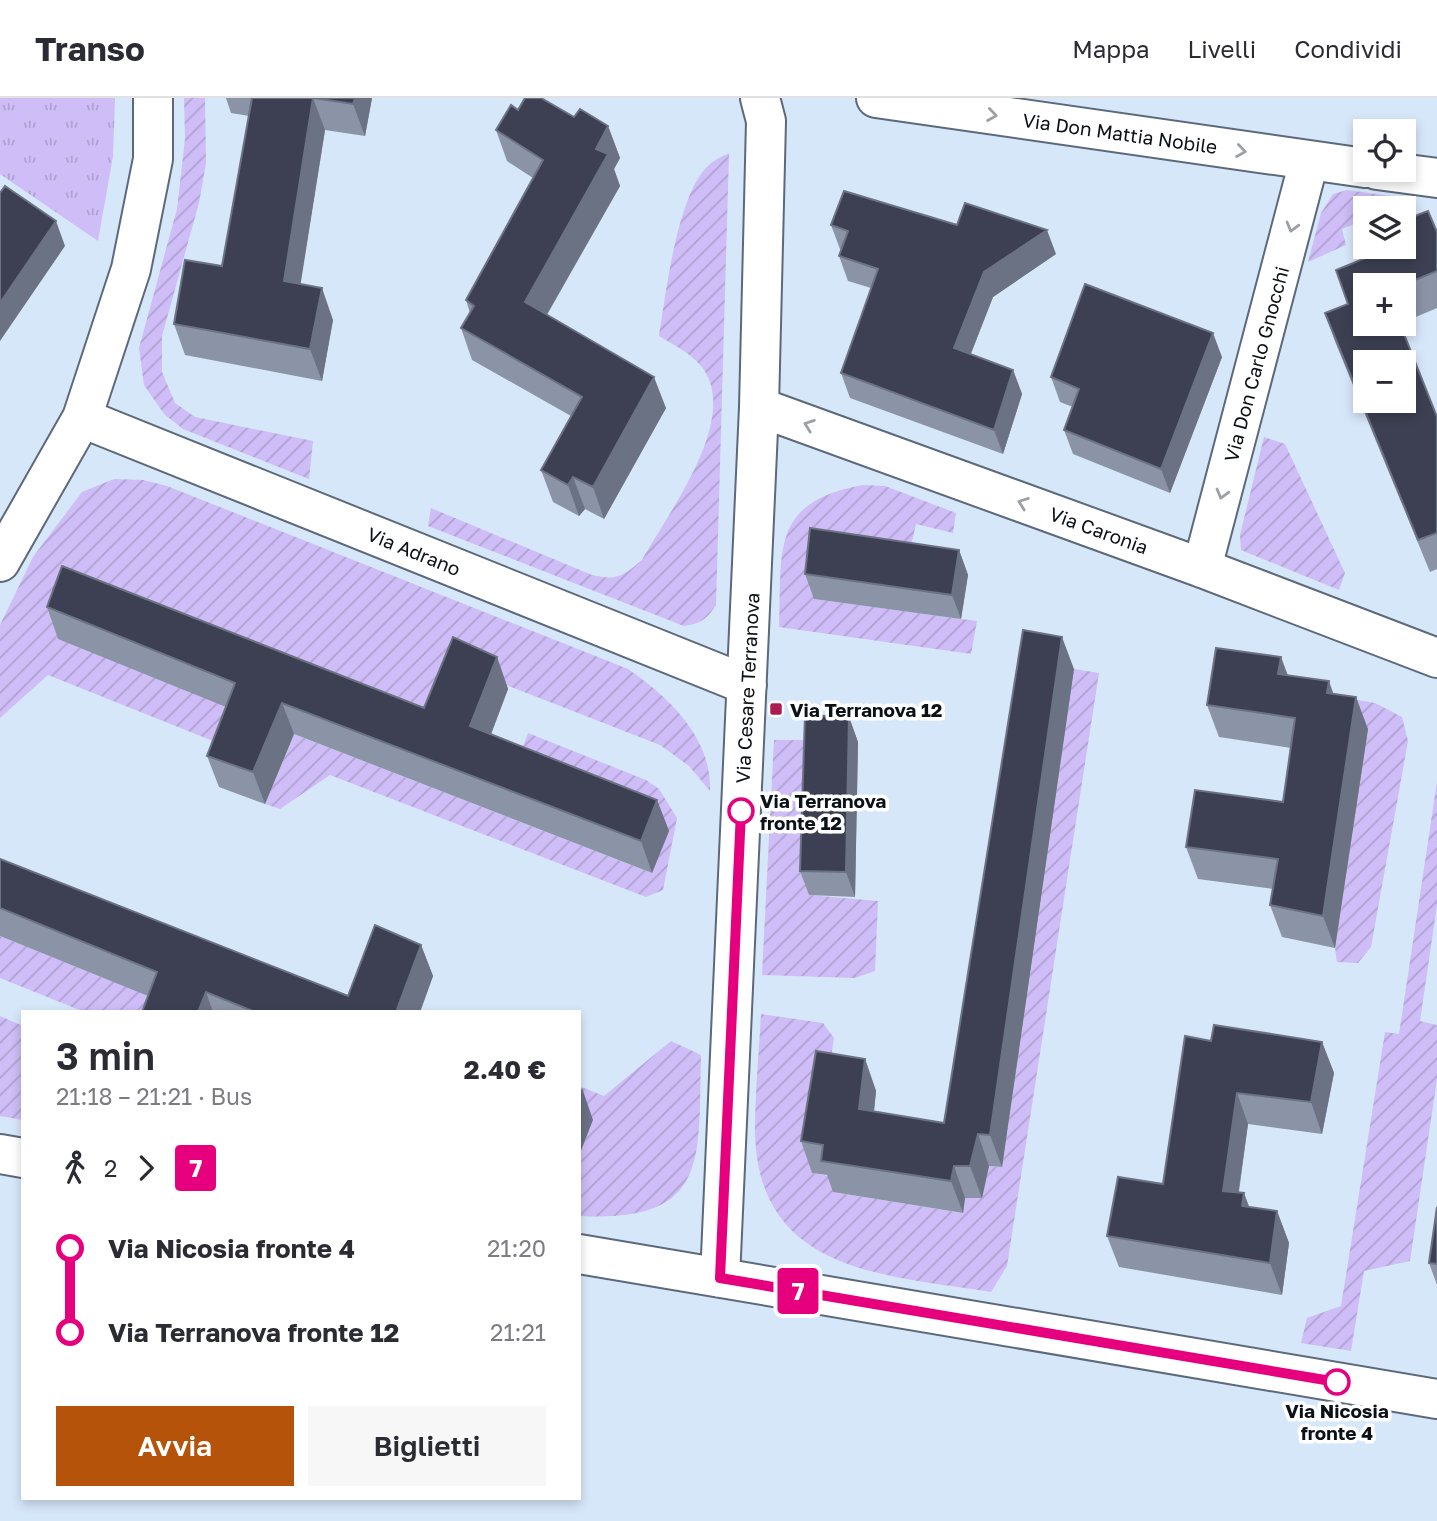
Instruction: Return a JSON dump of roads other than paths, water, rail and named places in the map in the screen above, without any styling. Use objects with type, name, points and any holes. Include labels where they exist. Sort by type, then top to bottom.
[{"type":"street","points":[[0,562],[82,418],[131,269],[153,159],[153,98]]},
{"type":"street","name":"Via Cesare Terranova","points":[[720,1278],[759,407],[766,121],[760,98]]},
{"type":"street","name":"Via Don Mattia Nobile","points":[[876,98],[1353,166]]},
{"type":"street","name":"Via Don Carlo Gnocchi","points":[[1202,568],[1309,161]]},
{"type":"street","points":[[1416,175],[1437,178]]},
{"type":"street","name":"Via Caronia","points":[[759,407],[1202,568],[1437,658]]},
{"type":"street","name":"Via Adrano","points":[[82,418],[747,685]]},
{"type":"street","points":[[0,1154],[21,1158]]},
{"type":"street","points":[[581,1254],[1437,1399]]},
{"type":"place","name":"Via Terranova 12","points":[[776,709]]},
{"type":"place","name":"Via Terranova fronte 12","points":[[741,811]]},
{"type":"place","name":"Via Nicosia fronte 4","points":[[1337,1382]]}]
